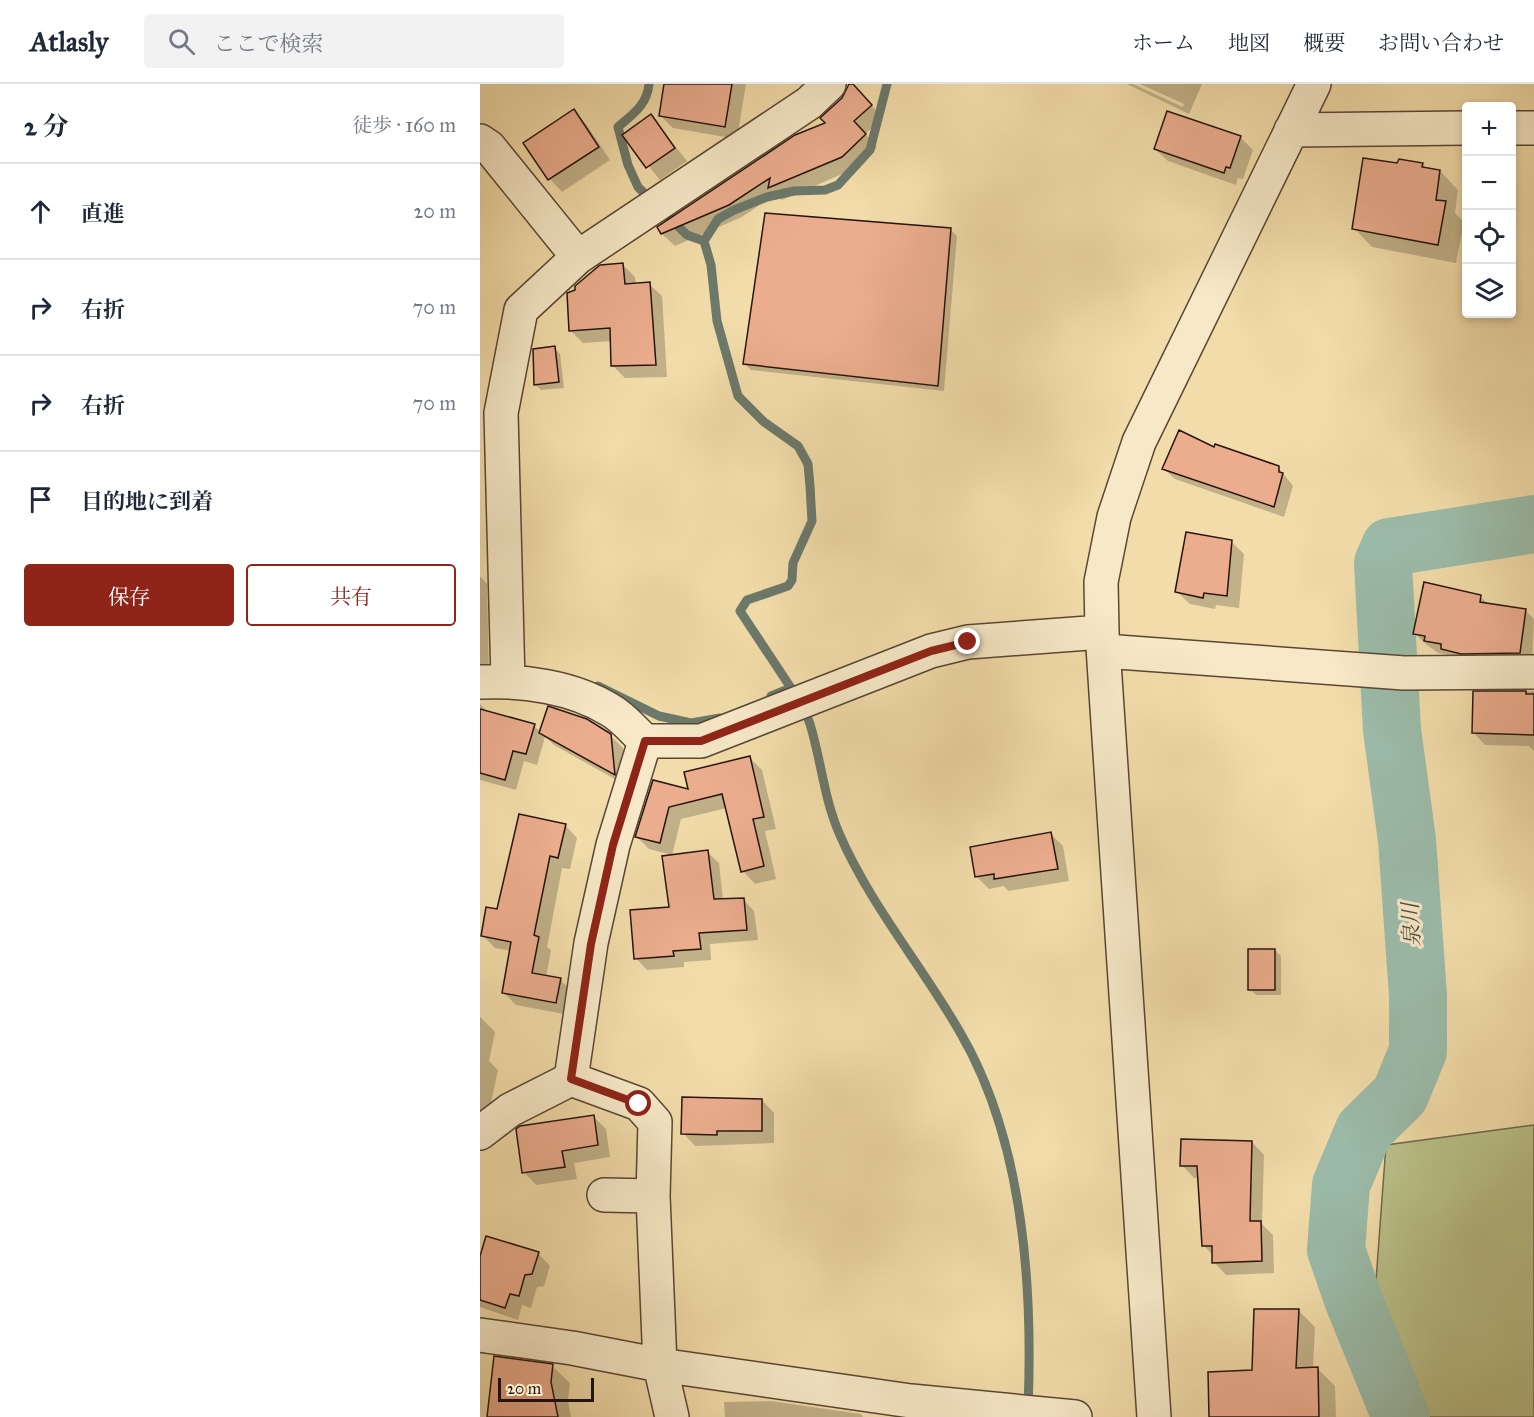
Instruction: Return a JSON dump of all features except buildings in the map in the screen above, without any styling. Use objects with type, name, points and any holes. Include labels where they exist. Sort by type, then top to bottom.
[{"type":"street","points":[[1154,1417],[1101,582],[1113,517],[1138,442],[1314,84]]},
{"type":"street","points":[[813,88],[578,257],[521,310],[501,413],[494,681],[556,688],[611,710],[645,741],[701,741],[931,651],[968,642],[1103,641],[1404,673],[1534,672]]},
{"type":"street","points":[[1291,130],[1462,128]]},
{"type":"street","points":[[1516,128],[1534,128]]},
{"type":"street","points":[[480,141],[489,147],[578,257]]},
{"type":"street","points":[[571,1079],[591,944],[613,845],[645,741]]},
{"type":"street","points":[[480,1133],[510,1110],[571,1079],[639,1104],[655,1122],[652,1196],[660,1365],[677,1413]]},
{"type":"street","points":[[604,1195],[652,1196]]},
{"type":"street","points":[[480,1335],[572,1348],[660,1365],[911,1401],[1075,1417]]},
{"type":"green space","points":[[1534,1125],[1534,1417],[1412,1417],[1375,1294],[1386,1145]]},
{"type":"waterway","points":[[649,84],[642,103],[618,127],[628,165],[638,187],[687,235],[704,241]]},
{"type":"waterway","points":[[791,688],[740,611],[747,600],[788,586],[792,580],[793,563],[812,521],[808,464],[798,446],[764,422],[738,396],[717,321],[711,265],[704,241],[718,219],[734,210],[767,197],[794,191],[825,190],[838,185],[870,150],[887,84]]},
{"type":"waterway","name":"泉川","points":[[1401,1417],[1353,1299],[1336,1250],[1341,1185],[1364,1130],[1400,1095],[1418,1051],[1418,996],[1407,840],[1392,730],[1383,563],[1390,547],[1534,524]]},
{"type":"waterway","points":[[598,686],[659,716],[691,723],[720,718]]},
{"type":"waterway","points":[[771,696],[791,688],[804,710],[814,738],[834,820],[852,860],[881,911],[946,1009],[982,1076],[1011,1167],[1020,1216],[1028,1314],[1028,1408]]},
{"type":"route","points":[[639,1104],[571,1079],[591,944],[613,845],[645,741],[701,741],[931,651],[968,642]]}]
